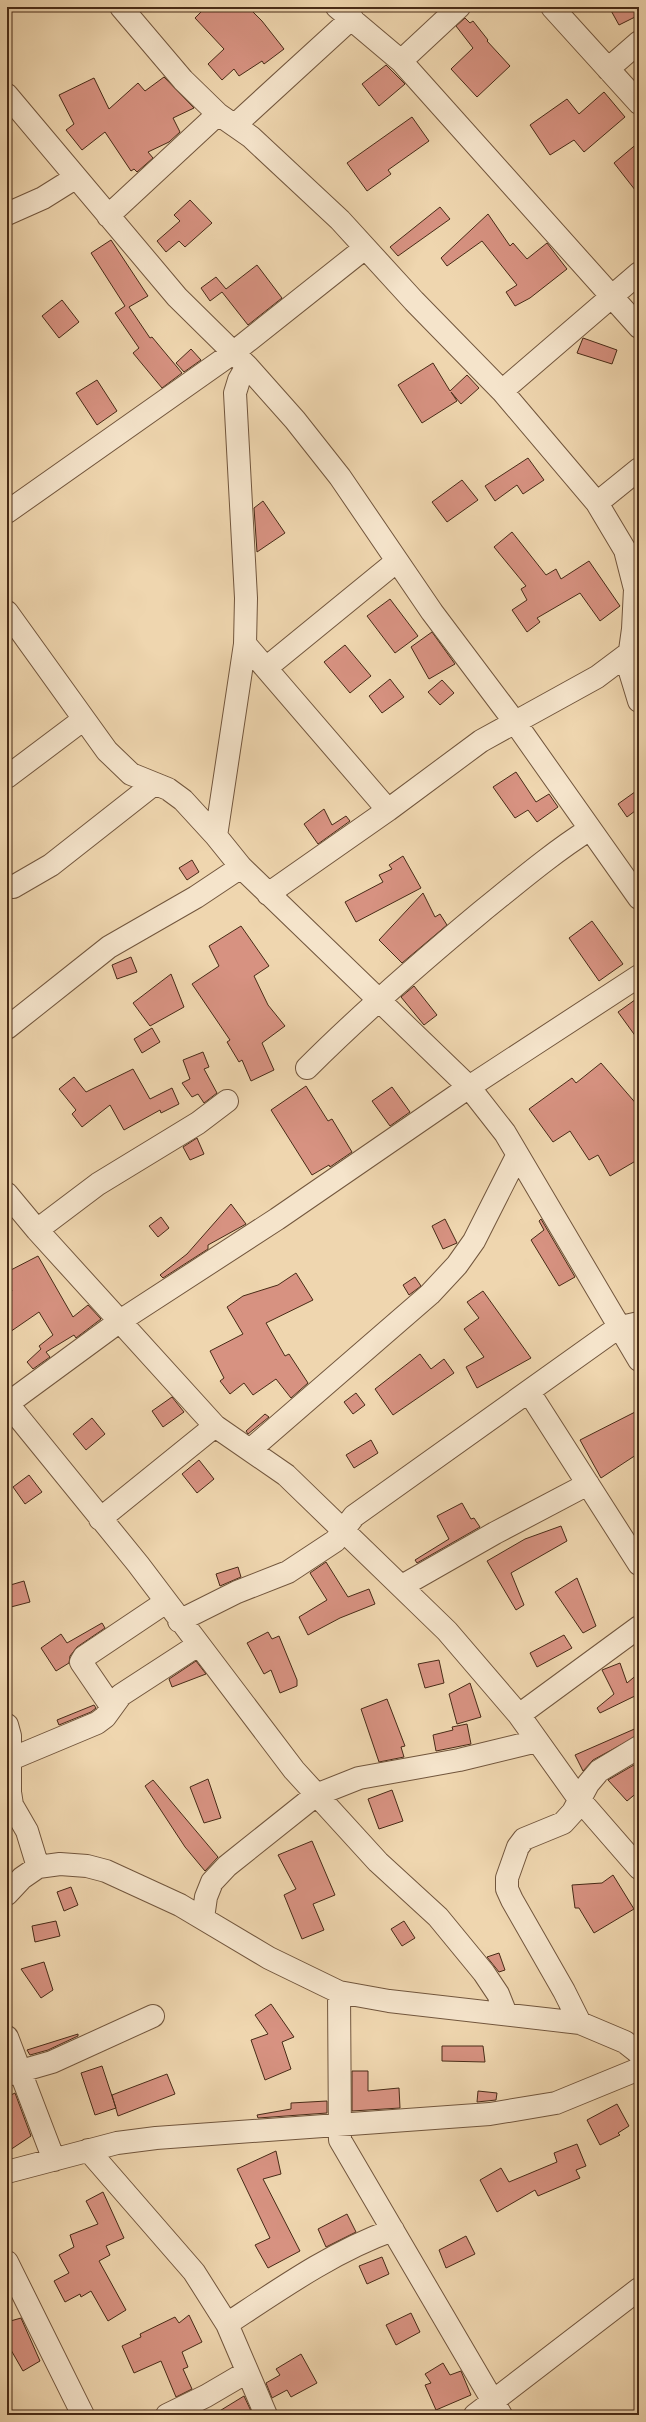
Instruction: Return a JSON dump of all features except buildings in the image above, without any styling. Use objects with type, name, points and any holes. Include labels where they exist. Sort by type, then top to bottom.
[{"type":"street","points":[[121,7],[183,80],[226,119],[251,137],[340,220],[502,391],[597,503],[625,550],[635,588],[635,649],[628,665],[639,701]]},
{"type":"street","points":[[401,61],[458,7]]},
{"type":"street","points":[[552,7],[639,103]]},
{"type":"street","points":[[108,216],[226,119],[344,13],[401,61],[639,327]]},
{"type":"street","points":[[608,69],[639,42]]},
{"type":"street","points":[[7,96],[177,297],[240,359],[295,420],[340,478],[397,561],[514,721],[639,898]]},
{"type":"street","points":[[7,214],[43,198],[75,178]]},
{"type":"street","points":[[7,512],[240,359],[365,248]]},
{"type":"street","points":[[502,391],[639,273]]},
{"type":"street","points":[[216,836],[245,644],[246,598],[235,393],[239,380],[240,359]]},
{"type":"street","points":[[597,503],[639,469]]},
{"type":"street","points":[[266,668],[397,561]]},
{"type":"street","points":[[7,612],[107,751],[126,769],[154,784],[168,789],[183,800],[216,836],[241,868],[469,1087],[504,1133],[517,1156],[630,1325],[639,1360]]},
{"type":"street","points":[[245,644],[388,810]]},
{"type":"street","points":[[268,894],[388,810],[481,741],[514,721],[557,700],[597,677],[635,649]]},
{"type":"street","points":[[7,777],[84,719]]},
{"type":"street","points":[[7,886],[13,887],[51,865],[154,784]]},
{"type":"street","points":[[307,1068],[378,1001],[500,897],[570,842],[590,829]]},
{"type":"street","points":[[7,1028],[109,947],[196,897],[241,868]]},
{"type":"street","points":[[506,2014],[498,1994],[484,1974],[438,1917],[378,1862],[316,1796],[294,1770],[138,1564],[100,1520],[7,1404],[120,1321],[277,1219],[469,1087],[639,976]]},
{"type":"street","points":[[37,1230],[98,1184],[198,1123],[227,1100]]},
{"type":"street","points":[[250,1450],[430,1294],[457,1265],[474,1241],[517,1156]]},
{"type":"street","points":[[7,1194],[37,1230],[215,1426],[286,1475],[343,1528],[448,1631],[519,1715],[580,1798],[639,1868]]},
{"type":"street","points":[[180,1621],[237,1592],[288,1572],[323,1550],[335,1541],[343,1528],[354,1516],[609,1334],[630,1325]]},
{"type":"street","points":[[528,1392],[639,1564]]},
{"type":"street","points":[[100,1520],[215,1426]]},
{"type":"street","points":[[402,1586],[502,1529],[588,1484]]},
{"type":"street","points":[[112,1706],[82,1662],[84,1657],[166,1602]]},
{"type":"street","points":[[519,1715],[639,1626]]},
{"type":"street","points":[[11,1759],[97,1723],[105,1717],[121,1695],[198,1645]]},
{"type":"street","points":[[7,1725],[10,1736],[10,1792],[14,1818],[38,1867]]},
{"type":"street","points":[[203,1918],[206,1897],[212,1882],[227,1866],[316,1796],[359,1778],[459,1760],[537,1741]]},
{"type":"street","points":[[580,2023],[564,1991],[512,1900],[507,1889],[507,1878],[518,1847],[524,1839],[563,1823],[573,1812],[580,1798],[599,1771],[639,1747]]},
{"type":"street","points":[[7,1894],[22,1878],[38,1867],[60,1864],[87,1866],[106,1871],[203,1918],[262,1954],[340,1992],[389,2001],[580,2023],[625,2042],[639,2053]]},
{"type":"street","points":[[340,1992],[340,2140],[498,2408]]},
{"type":"street","points":[[14,2073],[52,2062],[153,2016]]},
{"type":"street","points":[[7,2037],[14,2073],[54,2160]]},
{"type":"street","points":[[7,2172],[88,2150],[156,2138],[490,2114],[538,2108],[596,2089],[639,2069]]},
{"type":"street","points":[[88,2150],[194,2272],[227,2324],[266,2415]]},
{"type":"street","points":[[227,2324],[298,2278],[355,2246],[393,2230]]},
{"type":"street","points":[[7,2262],[83,2415]]},
{"type":"street","points":[[474,2415],[498,2408],[639,2289]]},
{"type":"street","points":[[167,2415],[206,2396],[247,2372]]}]
